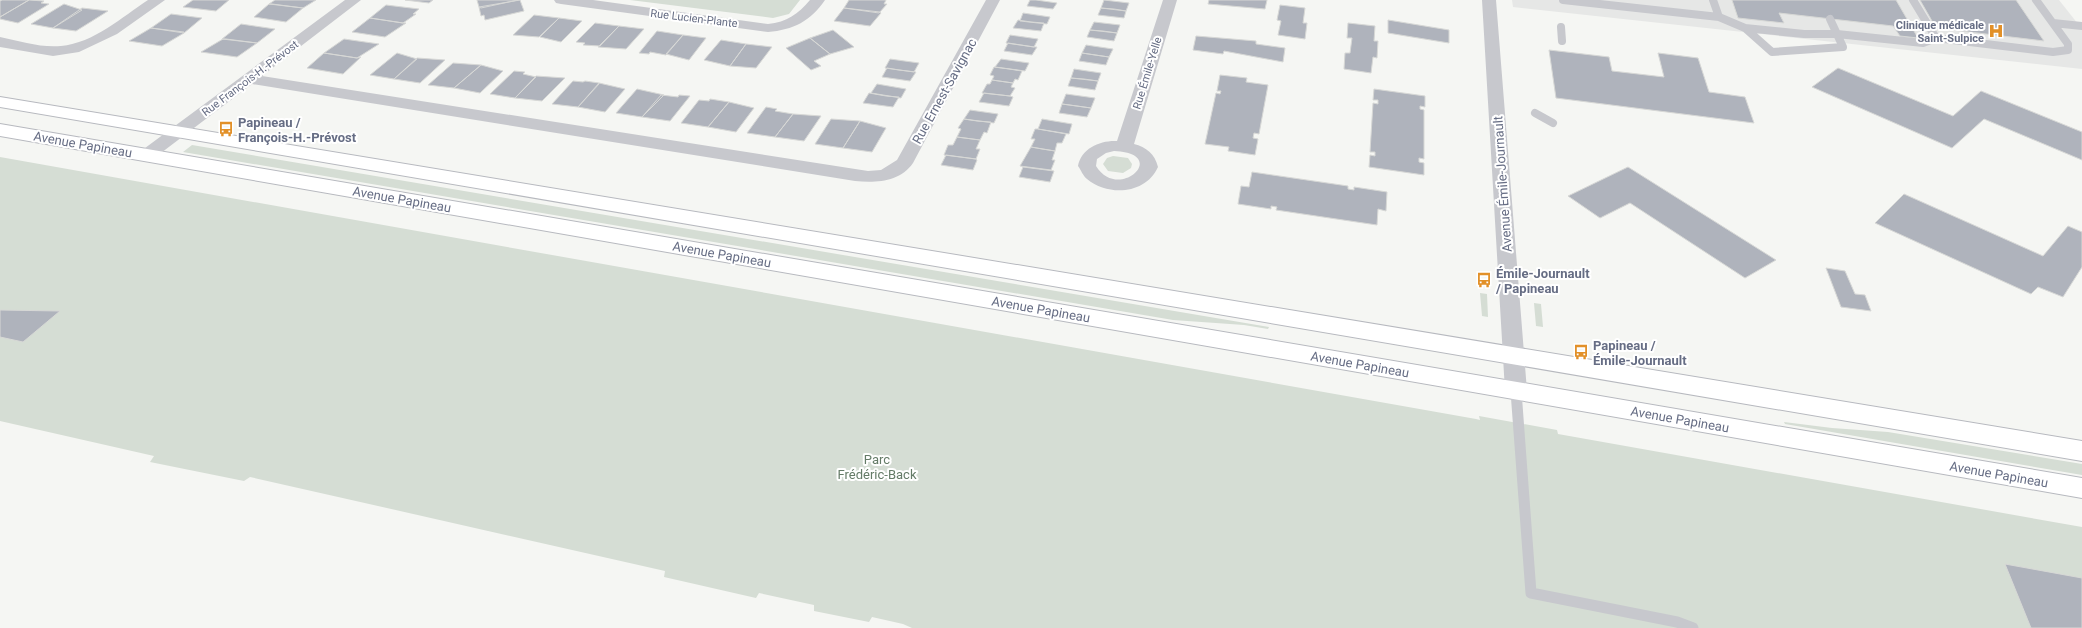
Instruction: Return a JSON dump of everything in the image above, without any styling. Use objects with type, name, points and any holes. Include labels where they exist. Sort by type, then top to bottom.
[{"type":"main road","name":"Avenue Papineau","points":[[0,102],[2082,451]]},
{"type":"main road","name":"Avenue Papineau","points":[[0,130],[2082,488]]},
{"type":"street","points":[[0,42],[53,51],[75,48],[95,40],[158,0]]},
{"type":"street","name":"Rue François-H.-Prévost","points":[[147,155],[354,0]]},
{"type":"street","name":"Rue Lucien-Plante","points":[[561,0],[768,28],[785,26],[800,20],[818,0]]},
{"type":"street","name":"Rue Ernest-Savignac","points":[[249,79],[855,176],[875,177],[888,174],[896,170],[906,161],[993,0]]},
{"type":"street","name":"Rue Émile-Yelle","points":[[1124,147],[1170,0]]},
{"type":"street","name":"Avenue Émile-Journault","points":[[1489,0],[1516,391]]},
{"type":"lane","points":[[1563,0],[1719,17],[1745,28],[1804,34],[1837,34],[1923,43],[1936,38],[2053,52],[2066,51],[2069,46],[2036,0]]},
{"type":"lane","points":[[1713,0],[1719,17]]},
{"type":"lane","points":[[1913,0],[1936,38]]},
{"type":"lane","points":[[1745,28],[1772,52],[1844,47],[1830,19]]},
{"type":"lane","points":[[2053,23],[2082,26]]},
{"type":"lane","points":[[1561,27],[1562,41]]},
{"type":"lane","points":[[1535,113],[1553,123]]},
{"type":"lane","points":[[1516,391],[1532,593],[1677,622],[1693,628]]},
{"type":"shaded area","points":[[1512,0],[2059,0],[2082,29],[2082,69],[1513,7]]},
{"type":"green space","points":[[630,0],[800,0],[789,14],[773,18]]},
{"type":"green space","points":[[192,145],[1269,327],[1268,329],[1244,325],[1173,320],[183,152]]},
{"type":"green space","points":[[1113,156],[1128,158],[1132,164],[1131,168],[1123,173],[1108,171],[1103,164],[1107,158]]},
{"type":"green space","name":"Parc Frédéric-Back","points":[[0,157],[1480,420],[1479,416],[1557,430],[1558,434],[2082,527],[2082,628],[912,628],[903,624],[872,617],[869,622],[814,611],[814,605],[759,593],[756,598],[664,577],[665,571],[250,477],[244,481],[150,462],[154,456],[0,421]]},
{"type":"green space","points":[[1480,293],[1487,294],[1488,317],[1482,316]]},
{"type":"green space","points":[[1534,303],[1541,304],[1543,327],[1536,326]]},
{"type":"green space","points":[[1784,422],[1832,428],[1888,432],[2082,464],[2082,475],[1785,424]]},
{"type":"building","points":[[29,0],[0,17],[0,1]]},
{"type":"building","points":[[29,0],[44,1],[41,3],[49,4],[18,23],[0,19],[0,17]]},
{"type":"building","points":[[193,0],[229,0],[216,11],[183,7]]},
{"type":"building","points":[[275,0],[316,0],[303,8],[269,4]]},
{"type":"building","points":[[405,0],[433,0],[429,3]]},
{"type":"building","points":[[477,0],[518,0],[481,8],[479,7]]},
{"type":"building","points":[[520,0],[524,11],[485,20],[484,15],[481,16],[479,7]]},
{"type":"building","points":[[849,0],[886,0],[884,4],[887,4],[879,13],[844,8]]},
{"type":"building","points":[[1030,0],[1057,3],[1053,9],[1027,6]]},
{"type":"building","points":[[1104,0],[1129,3],[1126,11],[1101,8]]},
{"type":"building","points":[[1209,0],[1267,0],[1265,9],[1208,4]]},
{"type":"building","points":[[1732,0],[1896,0],[1918,38],[1900,36],[1893,26],[1779,13],[1784,23],[1738,18]]},
{"type":"building","points":[[1920,0],[2016,0],[2044,41],[1936,28]]},
{"type":"building","points":[[64,4],[82,10],[53,28],[31,24]]},
{"type":"building","points":[[269,4],[303,8],[286,22],[254,17]]},
{"type":"building","points":[[386,5],[419,9],[413,14],[416,14],[403,23],[370,18]]},
{"type":"building","points":[[1280,5],[1305,8],[1303,23],[1307,23],[1305,39],[1278,35],[1281,21],[1277,20]]},
{"type":"building","points":[[82,8],[108,11],[76,31],[53,28]]},
{"type":"building","points":[[844,8],[881,13],[870,26],[834,21]]},
{"type":"building","points":[[1101,8],[1126,11],[1124,18],[1098,15]]},
{"type":"building","points":[[1023,13],[1050,17],[1047,24],[1020,21]]},
{"type":"building","points":[[171,14],[202,18],[184,33],[151,28]]},
{"type":"building","points":[[534,15],[559,18],[539,37],[513,35]]},
{"type":"building","points":[[370,18],[406,23],[385,37],[352,32]]},
{"type":"building","points":[[559,18],[582,21],[561,42],[540,37]]},
{"type":"building","points":[[1018,20],[1044,23],[1041,31],[1013,28]]},
{"type":"building","points":[[1388,20],[1449,30],[1449,43],[1388,33]]},
{"type":"building","points":[[1094,22],[1120,25],[1117,33],[1090,30]]},
{"type":"building","points":[[595,23],[619,26],[600,46],[583,45],[585,43],[576,42]]},
{"type":"building","points":[[1348,23],[1375,26],[1374,41],[1378,41],[1377,58],[1373,57],[1371,73],[1344,69],[1345,53],[1350,53],[1352,38],[1347,38]]},
{"type":"building","points":[[241,24],[275,29],[257,43],[222,39]]},
{"type":"building","points":[[619,26],[644,29],[626,49],[598,47]]},
{"type":"building","points":[[151,28],[184,33],[162,46],[129,41]]},
{"type":"building","points":[[833,30],[854,47],[830,54],[810,38]]},
{"type":"building","points":[[1090,30],[1117,33],[1114,41],[1087,37]]},
{"type":"building","points":[[657,31],[683,35],[666,55],[650,52],[649,54],[639,53]]},
{"type":"building","points":[[683,35],[706,38],[689,60],[666,54]]},
{"type":"building","points":[[1010,35],[1038,39],[1034,47],[1006,43]]},
{"type":"building","points":[[1196,36],[1256,41],[1256,44],[1285,48],[1283,62],[1224,51],[1223,54],[1193,50]]},
{"type":"building","points":[[810,38],[830,54],[814,61],[821,66],[811,70],[786,48]]},
{"type":"building","points":[[223,39],[257,43],[237,57],[201,52]]},
{"type":"building","points":[[344,39],[379,44],[357,58],[324,53]]},
{"type":"building","points":[[721,40],[746,44],[730,66],[704,60]]},
{"type":"building","points":[[1008,43],[1037,47],[1032,55],[1004,51]]},
{"type":"building","points":[[746,44],[772,47],[756,68],[730,66]]},
{"type":"building","points":[[1086,45],[1113,49],[1109,57],[1082,53]]},
{"type":"building","points":[[1549,50],[1609,57],[1612,71],[1664,77],[1658,53],[1698,58],[1709,92],[1745,97],[1754,123],[1556,98]]},
{"type":"building","points":[[324,53],[357,58],[361,57],[343,74],[307,68]]},
{"type":"building","points":[[397,53],[417,59],[394,79],[370,75]]},
{"type":"building","points":[[1082,53],[1109,57],[1106,65],[1079,61]]},
{"type":"building","points":[[417,58],[445,60],[420,83],[394,79]]},
{"type":"building","points":[[890,59],[919,63],[914,72],[885,68]]},
{"type":"building","points":[[1001,59],[1029,63],[1025,71],[995,67]]},
{"type":"building","points":[[453,63],[481,65],[454,88],[428,85]]},
{"type":"building","points":[[481,65],[503,71],[480,93],[454,88]]},
{"type":"building","points":[[994,67],[1022,71],[1018,80],[1015,79],[1013,83],[992,80],[994,76],[990,75]]},
{"type":"building","points":[[887,68],[916,72],[910,81],[882,77]]},
{"type":"building","points":[[1838,68],[1953,116],[1981,91],[2082,132],[2082,160],[1984,119],[1952,148],[1812,87]]},
{"type":"building","points":[[1074,69],[1101,73],[1098,81],[1071,78]]},
{"type":"building","points":[[514,71],[525,72],[523,74],[536,77],[515,98],[490,94]]},
{"type":"building","points":[[1220,75],[1247,78],[1246,82],[1268,85],[1259,134],[1254,133],[1253,138],[1258,139],[1255,155],[1228,151],[1229,147],[1205,144],[1216,93],[1220,94],[1221,91],[1217,91]]},
{"type":"building","points":[[536,76],[565,78],[542,101],[515,98]]},
{"type":"building","points":[[1071,78],[1098,81],[1095,90],[1068,86]]},
{"type":"building","points":[[992,80],[1013,83],[1011,87],[1015,88],[1010,96],[982,93],[987,84],[990,84]]},
{"type":"building","points":[[573,81],[585,81],[599,84],[578,107],[552,104]]},
{"type":"building","points":[[599,83],[625,89],[605,112],[578,107]]},
{"type":"building","points":[[877,84],[906,89],[901,98],[871,93]]},
{"type":"building","points":[[637,89],[664,95],[642,117],[616,113]]},
{"type":"building","points":[[1374,89],[1425,96],[1425,107],[1420,106],[1420,109],[1424,110],[1424,159],[1419,158],[1419,162],[1424,163],[1424,175],[1369,167],[1370,155],[1375,156],[1375,152],[1370,152],[1373,103],[1378,104],[1378,100],[1373,100]]},
{"type":"building","points":[[869,93],[899,97],[893,107],[863,103]]},
{"type":"building","points":[[984,93],[1013,97],[1009,106],[979,102]]},
{"type":"building","points":[[1066,94],[1095,98],[1091,108],[1062,104]]},
{"type":"building","points":[[661,95],[678,97],[679,95],[690,96],[670,121],[642,117]]},
{"type":"building","points":[[710,99],[729,102],[708,127],[681,123],[699,100],[709,101]]},
{"type":"building","points":[[729,102],[754,108],[736,132],[708,127]]},
{"type":"building","points":[[1062,104],[1091,108],[1087,117],[1059,113]]},
{"type":"building","points":[[766,107],[777,109],[775,111],[793,114],[775,137],[747,133]]},
{"type":"building","points":[[970,110],[998,114],[994,123],[964,119]]},
{"type":"building","points":[[793,114],[821,116],[804,141],[775,137]]},
{"type":"building","points":[[831,119],[860,121],[843,148],[815,144]]},
{"type":"building","points":[[964,119],[991,122],[987,133],[984,132],[980,140],[957,137],[961,129],[958,128]]},
{"type":"building","points":[[1042,119],[1072,124],[1069,134],[1038,129]]},
{"type":"building","points":[[860,121],[886,128],[872,152],[843,148]]},
{"type":"building","points":[[1035,129],[1066,134],[1062,143],[1057,143],[1055,151],[1042,149],[1031,147],[1035,139],[1031,139]]},
{"type":"building","points":[[957,137],[980,140],[976,149],[980,149],[976,159],[944,155],[948,145],[953,145]]},
{"type":"building","points":[[1031,147],[1055,151],[1052,160],[1055,160],[1051,170],[1020,166]]},
{"type":"building","points":[[946,155],[977,160],[973,170],[941,165]]},
{"type":"building","points":[[1023,167],[1054,171],[1050,182],[1019,177]]},
{"type":"building","points":[[1628,167],[1776,260],[1745,278],[1630,203],[1600,218],[1568,196]]},
{"type":"building","points":[[1252,172],[1348,186],[1348,189],[1354,190],[1354,187],[1387,192],[1386,211],[1378,209],[1377,225],[1276,210],[1277,207],[1271,206],[1271,209],[1238,204],[1241,186],[1249,187]]},
{"type":"building","points":[[1904,194],[2043,256],[2068,226],[2082,232],[2082,267],[2063,297],[2038,287],[2031,294],[1875,223]]},
{"type":"building","points":[[1826,268],[1845,271],[1855,294],[1865,295],[1871,311],[1841,307]]},
{"type":"building","points":[[0,310],[60,311],[23,342],[0,337]]},
{"type":"building","points":[[2005,564],[2082,578],[2082,628],[2031,628]]},
{"type":"place","name":"Clinique médicale Saint-Sulpice","points":[[1996,31]]},
{"type":"place","name":"Papineau / François-H.-Prévost","points":[[226,129]]},
{"type":"place","name":"Émile-Journault / Papineau","points":[[1484,280]]},
{"type":"place","name":"Papineau / Émile-Journault","points":[[1581,352]]}]
